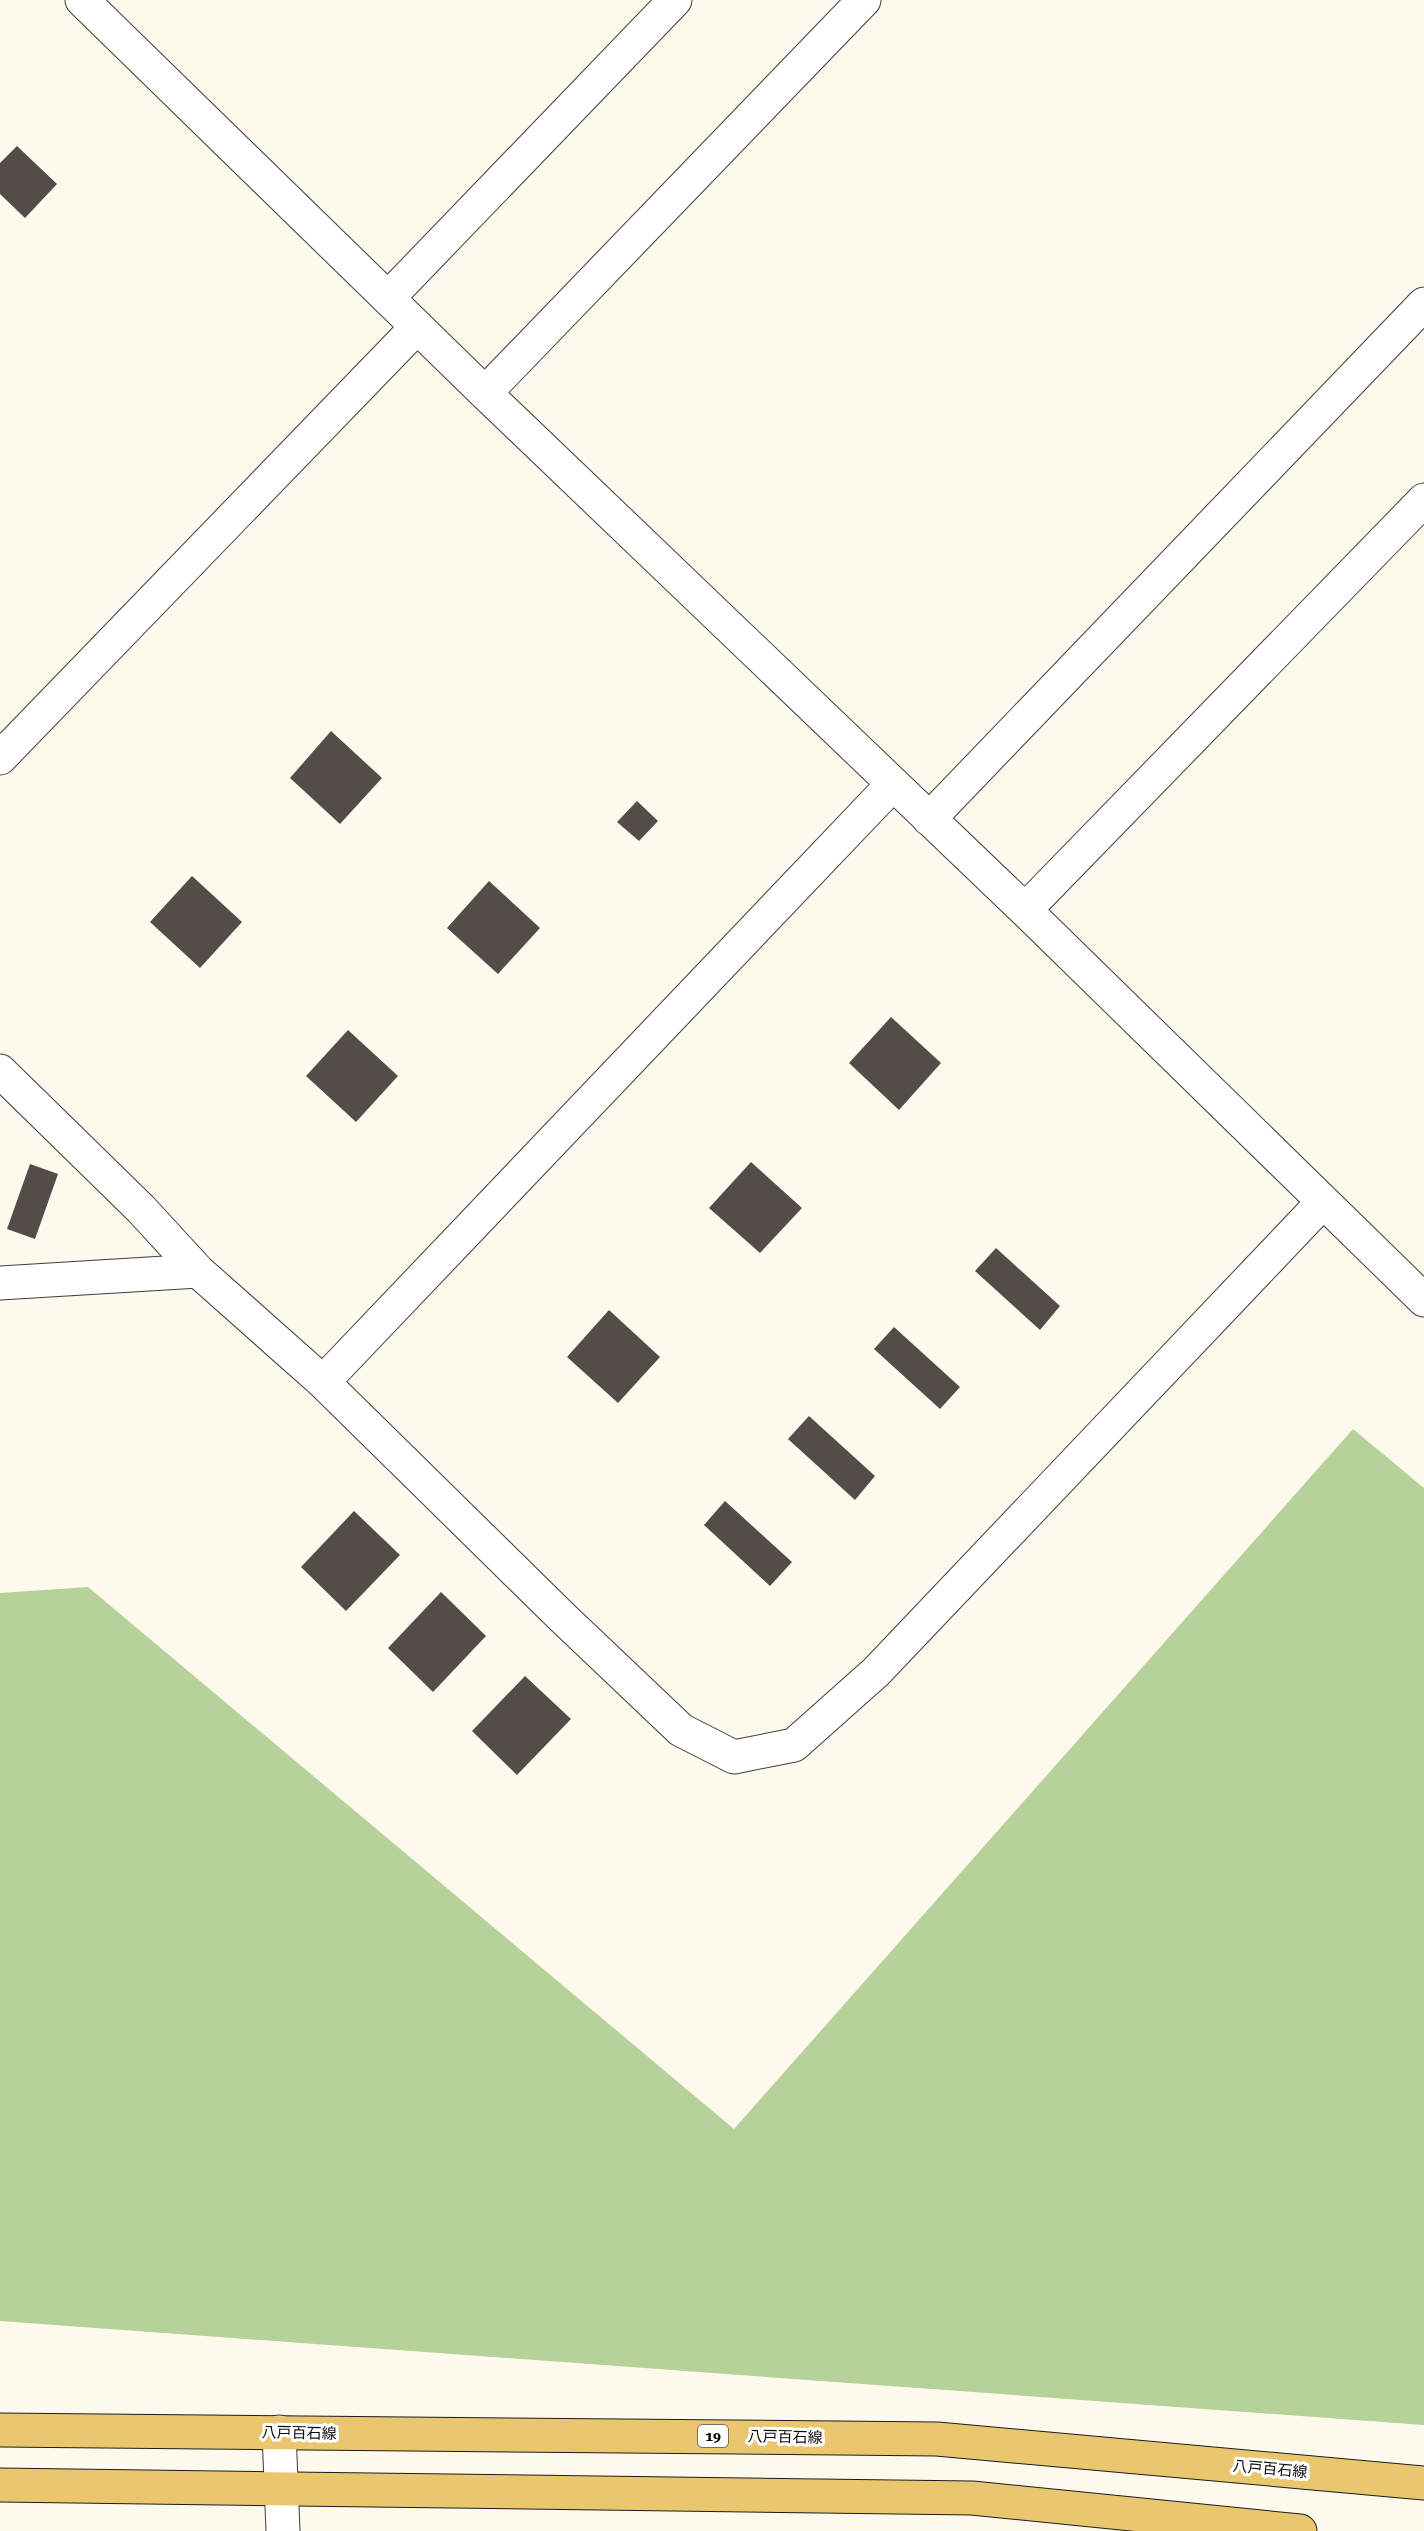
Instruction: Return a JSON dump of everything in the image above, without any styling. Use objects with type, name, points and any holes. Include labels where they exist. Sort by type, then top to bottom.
[{"type":"main road","name":"八戸百石線","points":[[0,2430],[937,2439],[1424,2483]]},
{"type":"main road","points":[[0,2486],[972,2498],[1300,2531]]},
{"type":"street","points":[[82,0],[389,297],[417,327],[1025,910],[1322,1203],[1424,1300]]},
{"type":"street","points":[[389,297],[675,0]]},
{"type":"street","points":[[486,393],[864,0]]},
{"type":"street","points":[[929,819],[1424,304]]},
{"type":"street","points":[[0,758],[417,327]]},
{"type":"street","points":[[1025,910],[1424,500]]},
{"type":"street","points":[[323,1382],[893,784]]},
{"type":"street","points":[[0,1071],[141,1209],[198,1271],[323,1382],[561,1616],[681,1730],[734,1757],[795,1745],[876,1672],[1322,1203]]},
{"type":"street","points":[[0,1283],[198,1271]]},
{"type":"street","points":[[279,2432],[283,2531]]},
{"type":"green space","points":[[1353,1429],[1424,1488],[1424,2425],[0,2321],[0,1593],[88,1587],[734,2129]]},
{"type":"building","points":[[17,146],[57,184],[25,218],[0,194],[0,163]]},
{"type":"building","points":[[331,731],[382,778],[340,824],[290,778]]},
{"type":"building","points":[[637,801],[658,821],[639,841],[617,822]]},
{"type":"building","points":[[192,876],[242,922],[200,968],[150,922]]},
{"type":"building","points":[[489,881],[540,928],[498,974],[447,928]]},
{"type":"building","points":[[891,1017],[941,1063],[899,1110],[849,1063]]},
{"type":"building","points":[[348,1030],[398,1076],[356,1122],[306,1076]]},
{"type":"building","points":[[751,1162],[802,1208],[760,1253],[709,1208]]},
{"type":"building","points":[[30,1164],[58,1174],[35,1239],[7,1229]]},
{"type":"building","points":[[996,1248],[1060,1306],[1040,1330],[975,1271]]},
{"type":"building","points":[[609,1310],[660,1357],[618,1403],[567,1357]]},
{"type":"building","points":[[894,1327],[960,1387],[940,1409],[874,1349]]},
{"type":"building","points":[[809,1416],[875,1476],[855,1500],[788,1439]]},
{"type":"building","points":[[725,1501],[792,1562],[770,1586],[704,1525]]},
{"type":"building","points":[[354,1511],[400,1555],[346,1611],[301,1567]]},
{"type":"building","points":[[441,1592],[486,1636],[433,1692],[388,1648]]},
{"type":"building","points":[[525,1676],[571,1719],[517,1775],[472,1731]]}]
